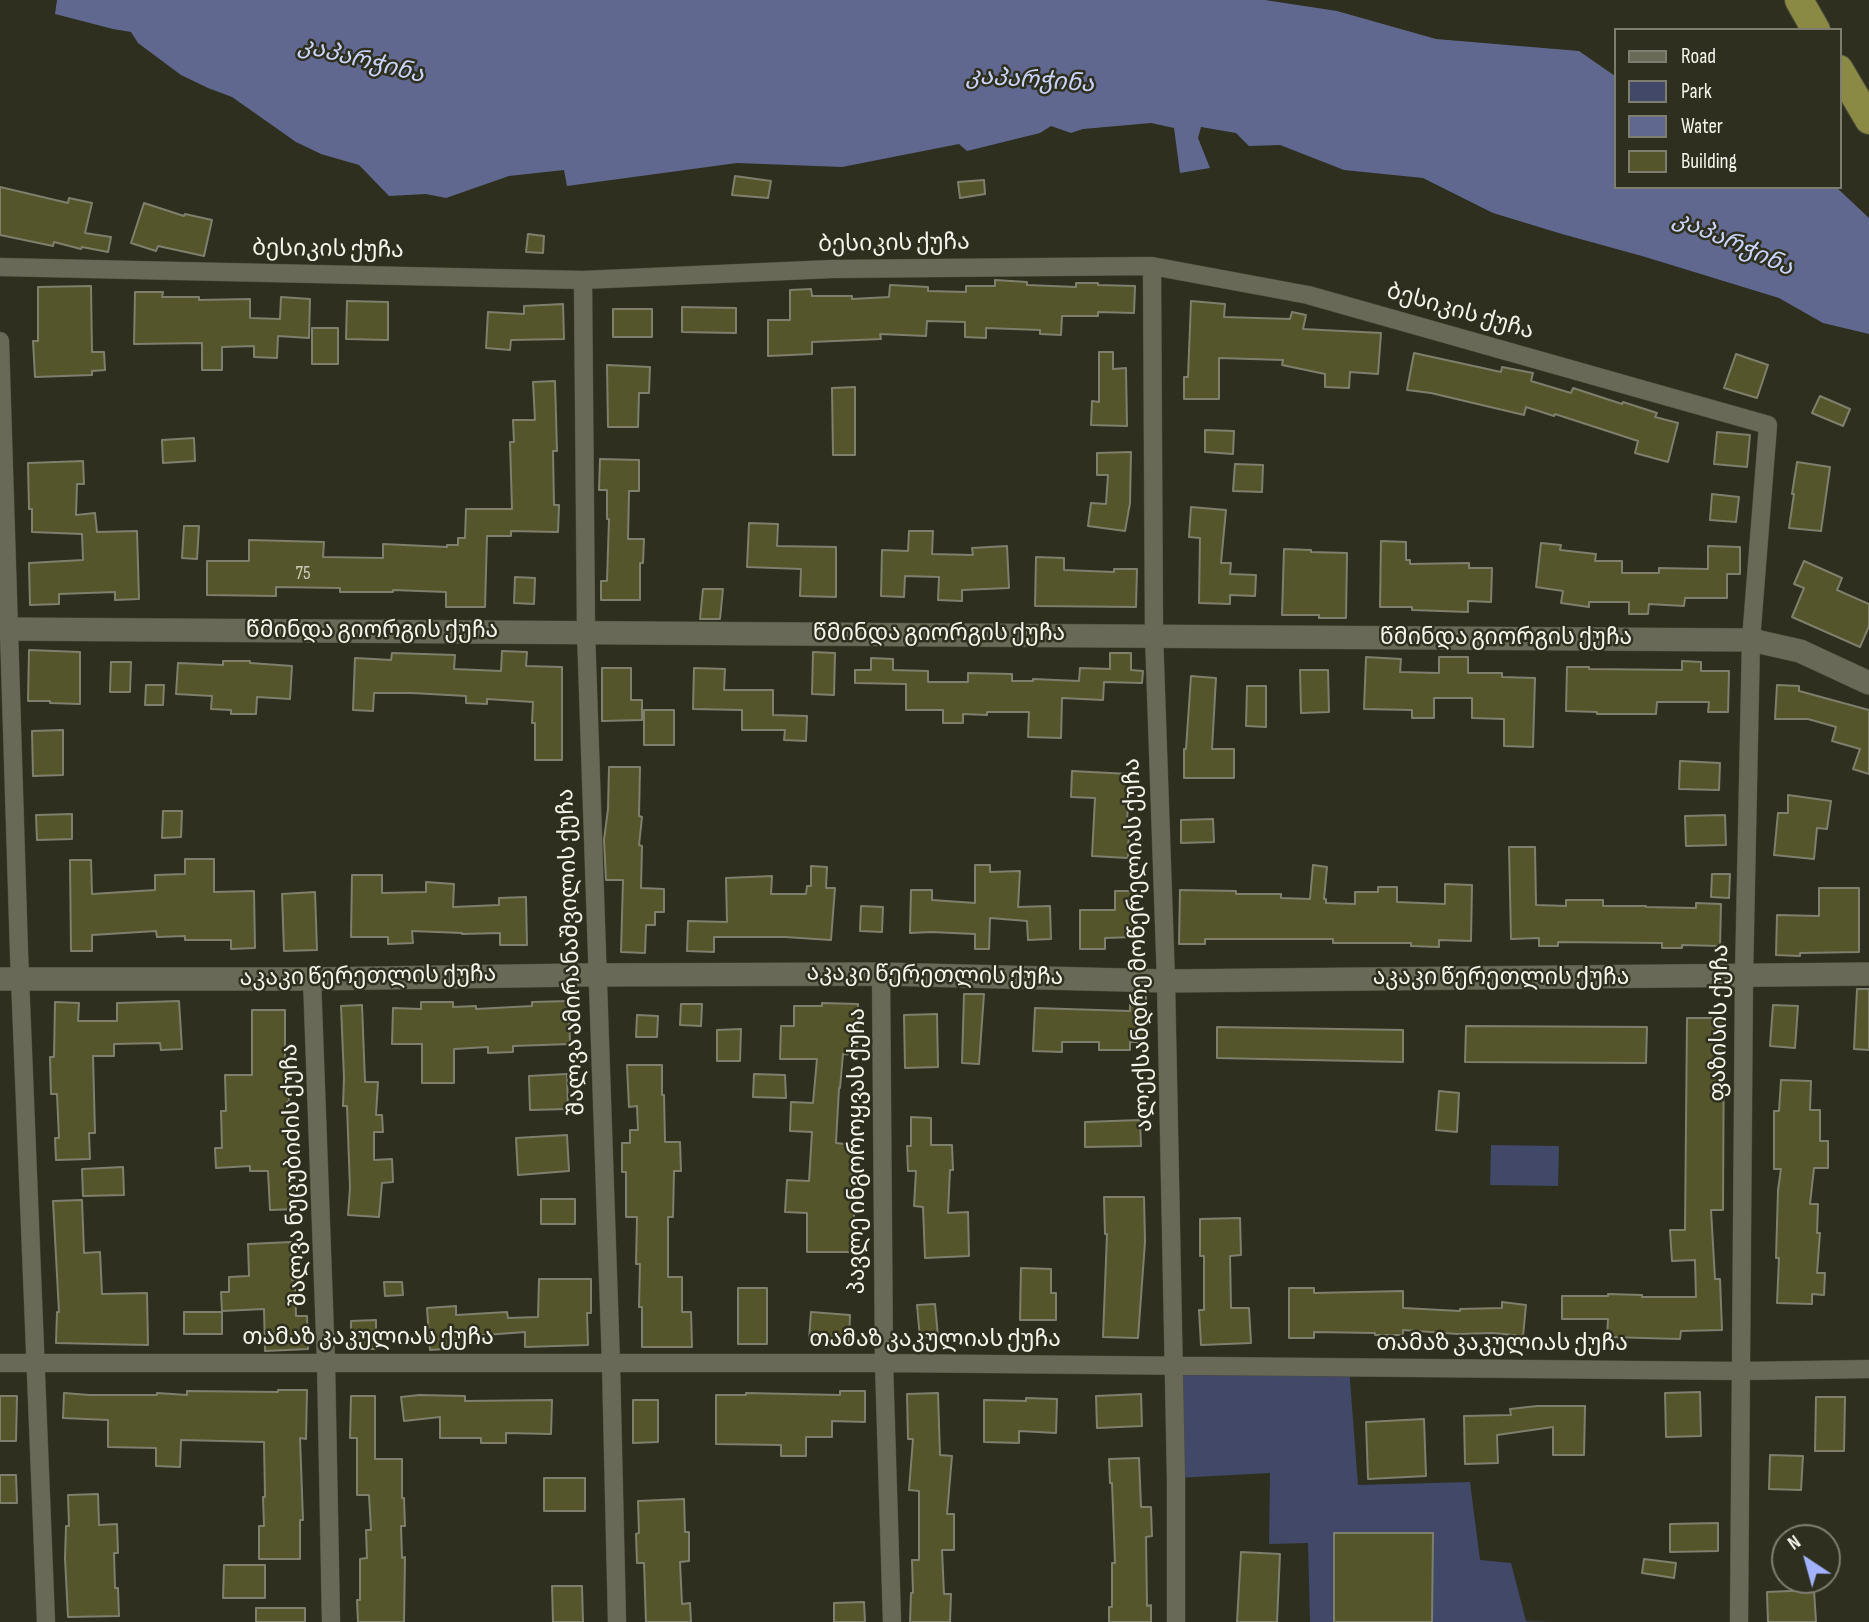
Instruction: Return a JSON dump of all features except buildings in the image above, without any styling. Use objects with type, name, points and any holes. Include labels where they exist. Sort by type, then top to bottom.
[{"type":"highway","points":[[1799,0],[1815,28]]},
{"type":"highway","points":[[1841,72],[1869,120]]},
{"type":"main road","name":"წმინდა გიორგის ქუჩა","points":[[4,629],[1751,640],[1800,651],[1869,683]]},
{"type":"main road","name":"აკაკი წერეთლის ქუჩა","points":[[10,979],[881,974],[1166,981],[1869,974]]},
{"type":"street","name":"ბესიკის ქუჩა","points":[[0,267],[583,279],[832,269],[1152,266],[1308,295],[1768,425]]},
{"type":"street","name":"ალექსანდრე მოწერელიას ქუჩა","points":[[1152,266],[1154,635],[1166,981],[1177,1622]]},
{"type":"street","name":"შალვა ამირანაშვილის ქუჩა","points":[[583,279],[586,632],[617,1622]]},
{"type":"street","points":[[0,341],[10,979],[35,1363],[46,1622]]},
{"type":"street","name":"ფაზისის ქუჩა","points":[[1739,1622],[1744,975],[1751,640],[1768,425]]},
{"type":"street","name":"პავლე ინგოროყვას ქუჩა","points":[[881,974],[884,1363],[892,1622]]},
{"type":"street","name":"შალვა ნუცუბიძის ქუჩა","points":[[312,979],[326,1362],[331,1622]]},
{"type":"street","name":"თამაზ კაკულიას ქუჩა","points":[[0,1363],[884,1363],[1741,1371],[1869,1369]]},
{"type":"green space","points":[[1491,1145],[1559,1146],[1558,1186],[1490,1185]]},
{"type":"green space","points":[[1173,1366],[1349,1367],[1358,1485],[1470,1482],[1480,1560],[1511,1563],[1526,1621],[1552,1622],[1310,1622],[1308,1543],[1269,1544],[1270,1473],[1176,1478]]},
{"type":"water","name":"კაპარჭინა","points":[[57,0],[1265,0],[1337,11],[1436,39],[1579,51],[1614,75],[1614,189],[1838,189],[1869,218],[1869,334],[1823,323],[1779,298],[1493,213],[1423,178],[1344,170],[1280,145],[1249,146],[1236,133],[1201,127],[1198,138],[1210,168],[1180,173],[1174,128],[1151,123],[1083,129],[1071,133],[1051,126],[1040,133],[967,151],[959,144],[842,167],[737,163],[567,186],[564,170],[509,176],[446,198],[426,194],[389,196],[359,165],[321,154],[296,142],[232,97],[181,75],[138,43],[131,32],[55,14]]}]
